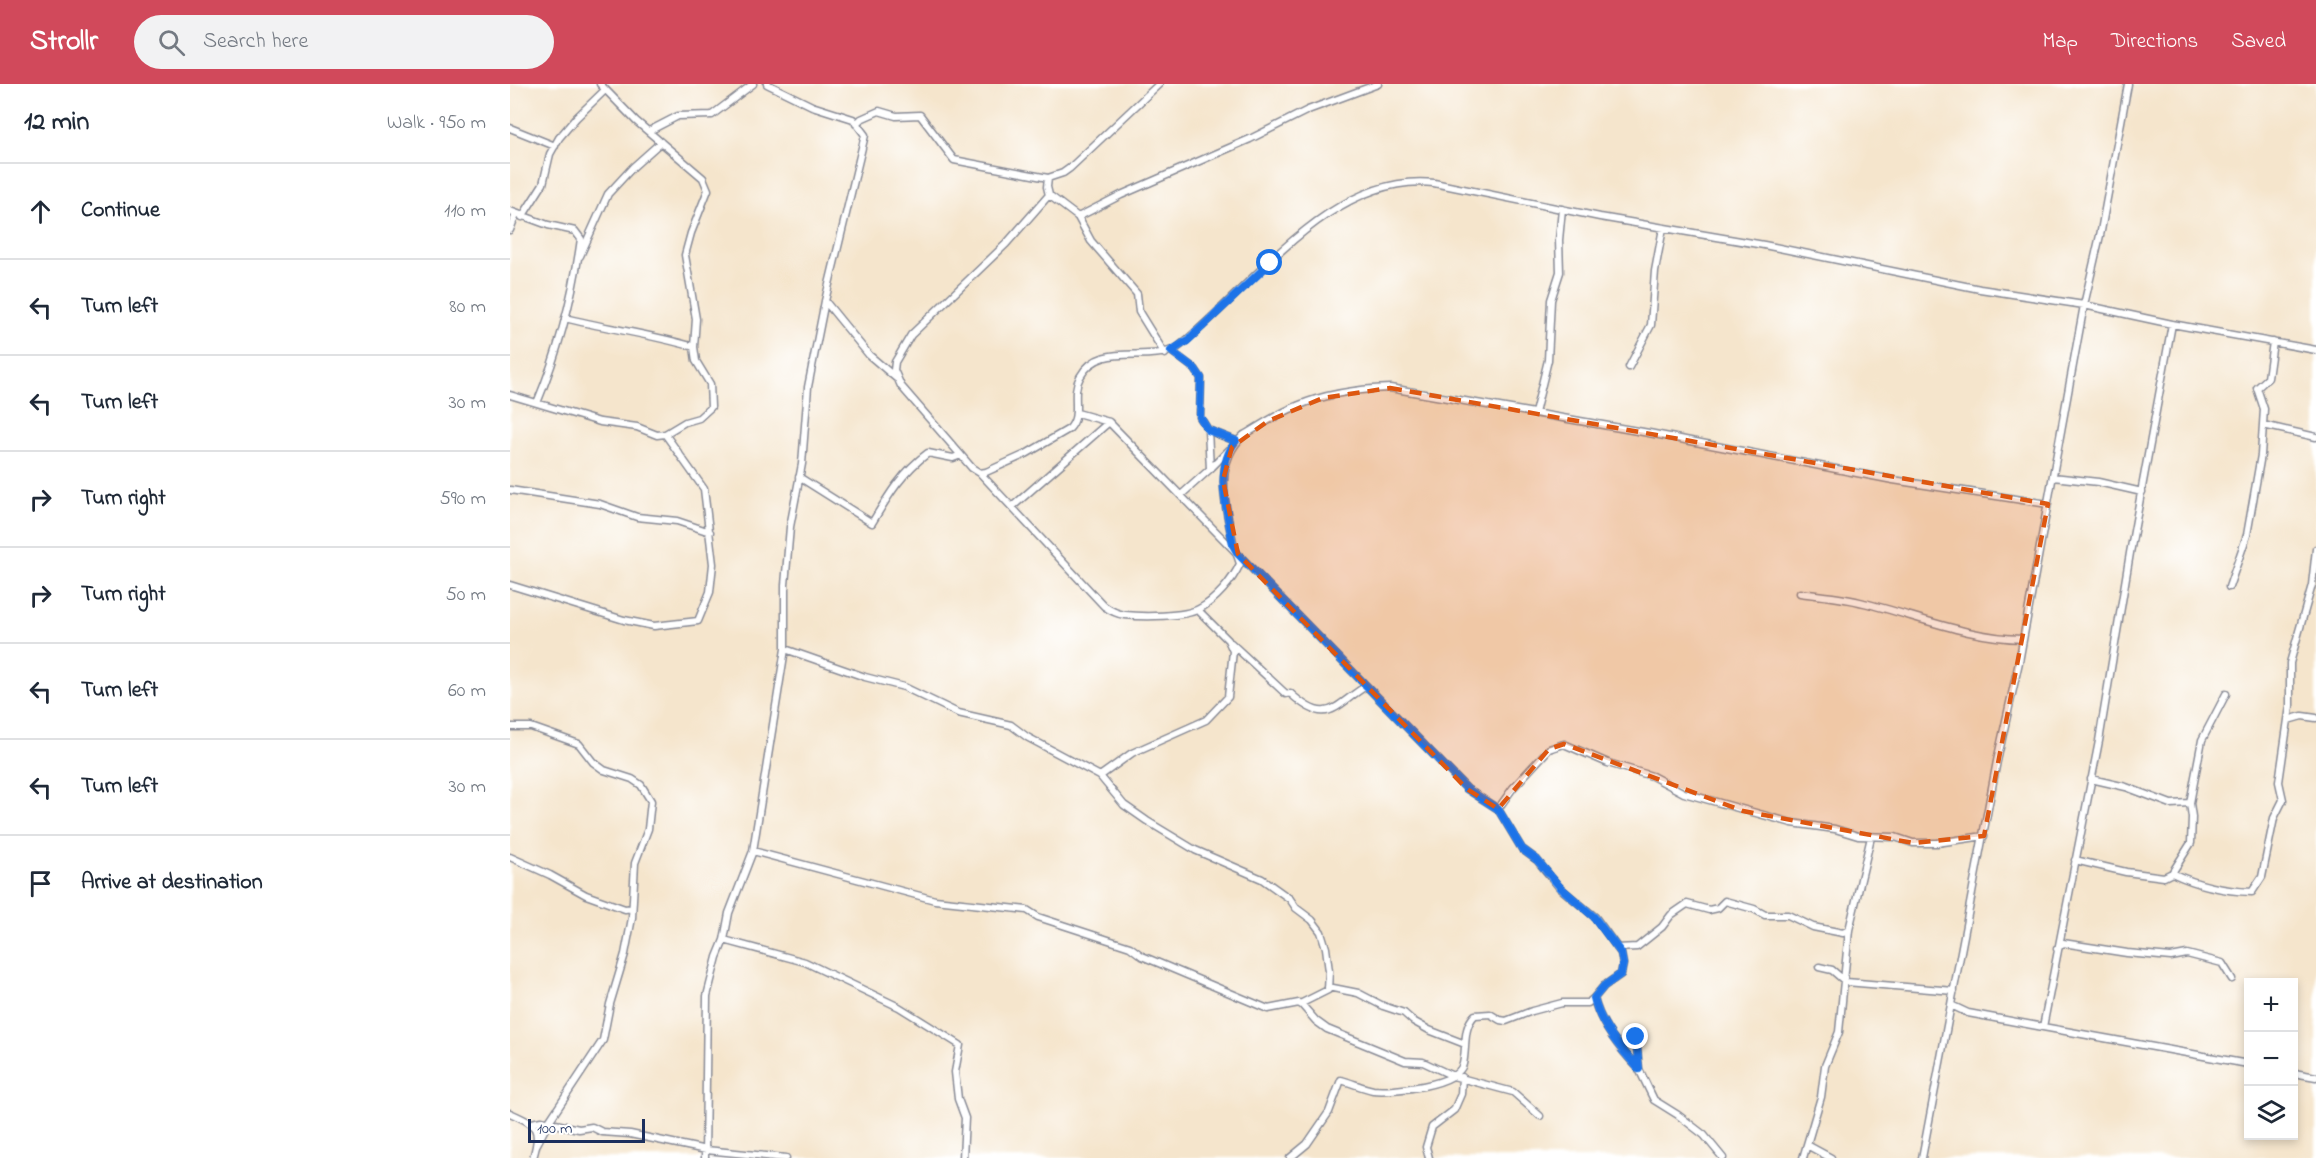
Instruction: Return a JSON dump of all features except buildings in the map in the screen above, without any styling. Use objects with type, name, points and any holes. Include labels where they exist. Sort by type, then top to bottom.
[{"type":"street","points":[[510,395],[600,422],[637,427],[657,435],[665,434],[686,422],[699,418],[711,407],[710,384],[696,361],[694,347],[696,319],[685,255],[708,190],[703,178],[600,84]]},
{"type":"street","points":[[649,131],[678,116],[712,115],[753,84]]},
{"type":"street","points":[[705,1158],[707,996],[735,896],[753,851],[785,649],[785,585],[790,527],[799,477],[808,387],[825,301],[865,135],[853,119],[812,106],[767,84]]},
{"type":"street","points":[[856,124],[861,118],[879,111],[896,116],[920,115],[954,160],[1048,178],[1070,168],[1159,84]]},
{"type":"street","points":[[1078,217],[1121,195],[1250,139],[1308,110],[1378,84]]},
{"type":"street","points":[[1922,1158],[2023,639],[2084,305],[2102,231],[2128,84]]},
{"type":"street","points":[[510,230],[516,214],[543,184],[550,154],[555,146],[576,118],[605,90]]},
{"type":"street","points":[[510,128],[555,146]]},
{"type":"street","points":[[577,262],[608,194],[661,142]]},
{"type":"street","points":[[1048,178],[1049,195],[1078,217],[1092,241],[1137,294],[1139,312],[1168,352],[1195,369],[1201,378],[1200,417],[1208,430],[1210,469]]},
{"type":"street","points":[[980,473],[1026,454],[1069,429],[1074,424],[1077,413],[1074,397],[1076,387],[1086,368],[1093,361],[1111,355],[1168,352],[1187,341],[1270,263],[1331,212],[1388,185],[1410,181],[1434,183],[1663,228],[1764,245],[1980,289],[2084,305],[2172,324],[2316,350]]},
{"type":"street","points":[[896,378],[895,362],[911,335],[1006,244],[1049,195]]},
{"type":"street","points":[[1535,412],[1548,360],[1551,300],[1560,272],[1559,240],[1562,209]]},
{"type":"street","points":[[516,214],[575,231],[580,239],[565,318],[552,367],[537,403]]},
{"type":"street","points":[[1629,368],[1651,325],[1655,271],[1663,228]]},
{"type":"street","points":[[825,301],[869,355],[896,378],[961,454],[1104,606],[1113,612],[1125,615],[1159,615],[1198,610],[1207,604],[1235,574],[1240,564],[1233,545],[1223,480],[1226,460],[1236,441],[1297,406],[1373,388],[1390,388],[1535,412],[1893,480],[2048,504]]},
{"type":"street","points":[[565,318],[600,327],[658,336],[694,347]]},
{"type":"street","points":[[2043,1027],[2091,779],[2172,324]]},
{"type":"street","points":[[2229,587],[2247,535],[2261,455],[2264,410],[2257,388],[2268,378],[2273,342]]},
{"type":"street","points":[[1077,413],[1109,422],[1467,789],[1498,809],[1522,849],[1537,860],[1560,887],[1594,917],[1621,953],[1623,964],[1621,974],[1604,986],[1588,1003],[1562,1004],[1532,1011],[1506,1021],[1490,1014],[1475,1015],[1468,1024],[1461,1094],[1454,1110],[1432,1127],[1426,1147],[1429,1158]]},
{"type":"street","points":[[1012,507],[1109,422]]},
{"type":"street","points":[[2263,425],[2316,437]]},
{"type":"street","points":[[1208,430],[1236,441]]},
{"type":"street","points":[[510,585],[624,620],[654,626],[698,621],[710,592],[712,564],[705,489],[665,434]]},
{"type":"street","points":[[1181,495],[1232,447]]},
{"type":"street","points":[[799,477],[872,524],[898,481],[913,464],[928,453],[953,458],[961,454]]},
{"type":"street","points":[[2053,477],[2097,482],[2142,492]]},
{"type":"street","points":[[510,490],[600,504],[637,517],[677,521],[710,532]]},
{"type":"street","points":[[2172,873],[2212,888],[2252,892],[2262,877],[2274,818],[2283,800],[2279,782],[2290,706],[2290,663],[2299,638],[2312,585],[2316,549]]},
{"type":"street","points":[[1800,593],[1829,595],[1949,627],[2001,638],[2023,639]]},
{"type":"street","points":[[1198,610],[1286,694],[1290,693],[1306,706],[1317,711],[1324,713],[1336,708],[1366,686]]},
{"type":"street","points":[[1100,776],[1132,753],[1206,720],[1228,697],[1233,651],[1228,640]]},
{"type":"street","points":[[753,851],[935,900],[1027,910],[1038,917],[1130,947],[1142,956],[1268,1009],[1300,1004],[1325,993],[1328,987],[1326,948],[1321,932],[1290,899],[1262,879],[1195,850],[1147,821],[1124,805],[1100,776],[1027,737],[1011,725],[958,714],[903,687],[866,677],[785,649]]},
{"type":"street","points":[[2075,860],[2126,872],[2164,877],[2172,873],[2191,843],[2190,803],[2202,740],[2226,694]]},
{"type":"street","points":[[2288,720],[2302,716],[2316,718]]},
{"type":"street","points":[[510,727],[531,727],[579,744],[593,762],[604,770],[632,779],[641,785],[651,801],[648,829],[635,863],[632,908],[625,954],[610,1004],[603,1040],[548,1123],[537,1144],[533,1158]]},
{"type":"street","points":[[1498,809],[1513,788],[1549,749],[1564,744],[1608,764],[1652,776],[1684,793],[1791,823],[1871,837],[1895,837],[1913,843],[1937,843],[1984,836]]},
{"type":"street","points":[[2091,779],[2126,787],[2171,804],[2190,803]]},
{"type":"street","points":[[1803,1158],[1821,1097],[1825,1066],[1839,1032],[1849,930],[1871,837]]},
{"type":"street","points":[[510,857],[586,895],[625,909],[632,908]]},
{"type":"street","points":[[1617,948],[1637,947],[1662,927],[1671,915],[1687,904],[1709,910],[1718,908],[1725,901],[1754,909],[1765,915],[1788,915],[1813,927],[1843,933],[1849,930]]},
{"type":"street","points":[[724,940],[805,962],[899,1007],[960,1045],[955,1072],[958,1098],[964,1118],[963,1158]]},
{"type":"street","points":[[2057,950],[2063,943],[2171,957],[2187,954],[2222,963],[2232,979]]},
{"type":"street","points":[[1819,967],[1835,972],[1845,981],[1861,985],[1954,990]]},
{"type":"street","points":[[1328,987],[1358,993],[1383,1006],[1404,1013],[1413,1022],[1429,1030],[1465,1044]]},
{"type":"street","points":[[1594,998],[1598,1013],[1625,1054],[1639,1069],[1654,1100],[1704,1135],[1723,1158]]},
{"type":"street","points":[[1300,1004],[1327,1029],[1405,1061],[1424,1062],[1453,1076],[1513,1092],[1540,1116]]},
{"type":"street","points":[[1951,1005],[1968,1013],[2244,1063]]},
{"type":"street","points":[[1632,1034],[1636,1038],[1639,1069]]},
{"type":"street","points":[[1290,1158],[1307,1144],[1329,1113],[1341,1080],[1374,1090],[1401,1090],[1432,1084],[1453,1076],[1460,1072],[1463,1064]]},
{"type":"street","points":[[2298,1073],[2316,1077]]},
{"type":"street","points":[[510,1113],[532,1123],[548,1123],[579,1129],[592,1127],[602,1132],[630,1134],[706,1150],[786,1158]]},
{"type":"street","points":[[532,1123],[536,1129],[537,1144]]},
{"type":"street","points":[[1807,1145],[1831,1158]]},
{"type":"highlighted area","points":[[1390,388],[2048,504],[1984,836],[1913,843],[1743,811],[1564,744],[1549,749],[1498,809],[1467,789],[1238,554],[1223,480],[1232,447],[1268,421],[1323,398]]},
{"type":"route","points":[[1270,263],[1187,341],[1171,351],[1195,369],[1201,378],[1200,417],[1208,430],[1236,441],[1226,460],[1223,480],[1233,545],[1238,554],[1467,789],[1498,809],[1522,849],[1537,860],[1560,887],[1594,917],[1621,953],[1623,964],[1621,974],[1598,991],[1594,998],[1598,1013],[1625,1054],[1639,1069],[1636,1037]]}]
